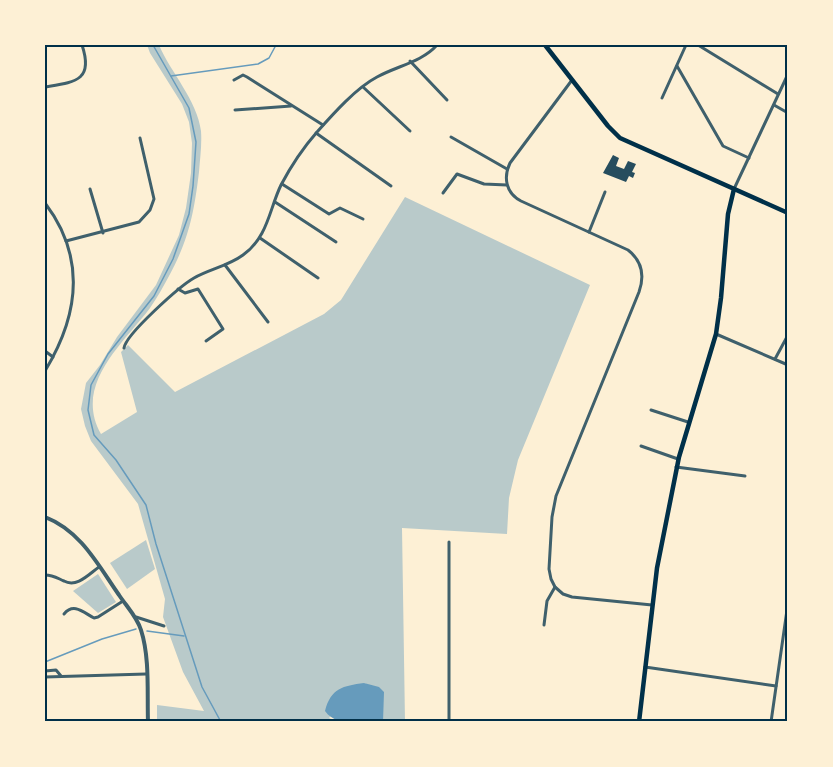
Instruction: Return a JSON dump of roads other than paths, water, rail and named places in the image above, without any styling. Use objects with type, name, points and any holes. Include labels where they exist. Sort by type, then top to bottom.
[{"type":"main road","points":[[545,45],[610,130],[620,138],[788,213]]},
{"type":"main road","points":[[639,722],[652,605],[676,467],[716,334],[728,214],[734,189]]},
{"type":"street","points":[[45,87],[71,82],[83,74],[87,63],[82,45]]},
{"type":"street","points":[[124,348],[135,332],[178,289],[197,276],[244,255],[260,238],[269,222],[274,202],[290,168],[323,125],[362,87],[375,78],[426,55],[437,45]]},
{"type":"street","points":[[662,98],[686,45]]},
{"type":"street","points":[[698,45],[778,95]]},
{"type":"street","points":[[410,61],[447,100]]},
{"type":"street","points":[[677,66],[723,146],[749,158]]},
{"type":"street","points":[[734,189],[788,74]]},
{"type":"street","points":[[234,80],[243,75],[247,77],[323,125]]},
{"type":"street","points":[[572,80],[507,169],[507,185],[514,196],[521,201],[632,252],[640,264],[642,281],[556,496],[552,517],[549,569],[555,587],[563,594],[572,597],[652,605]]},
{"type":"street","points":[[362,87],[410,131]]},
{"type":"street","points":[[774,104],[788,113]]},
{"type":"street","points":[[235,110],[293,106]]},
{"type":"street","points":[[316,133],[391,186]]},
{"type":"street","points":[[451,137],[507,169]]},
{"type":"street","points":[[66,241],[139,222],[148,214],[154,198],[140,138]]},
{"type":"street","points":[[442,193],[458,174],[484,184],[507,185]]},
{"type":"street","points":[[282,184],[329,214],[340,208],[363,219]]},
{"type":"street","points":[[90,189],[103,233]]},
{"type":"street","points":[[589,232],[605,192]]},
{"type":"street","points":[[274,202],[336,242]]},
{"type":"street","points":[[45,371],[65,331],[72,301],[73,271],[66,241],[58,222],[46,206]]},
{"type":"street","points":[[260,238],[318,278]]},
{"type":"street","points":[[225,265],[268,322]]},
{"type":"street","points":[[178,289],[185,293],[198,289],[223,329],[206,341]]},
{"type":"street","points":[[716,334],[788,365]]},
{"type":"street","points":[[775,359],[788,335]]},
{"type":"street","points":[[45,351],[53,357]]},
{"type":"street","points":[[651,410],[688,422]]},
{"type":"street","points":[[641,446],[678,459]]},
{"type":"street","points":[[676,467],[745,476]]},
{"type":"street","points":[[45,517],[74,534],[88,549],[134,616],[141,631],[147,674],[148,722]]},
{"type":"street","points":[[449,542],[449,722]]},
{"type":"street","points":[[45,575],[74,583],[100,566]]},
{"type":"street","points":[[544,625],[547,601],[555,587]]},
{"type":"street","points":[[64,614],[68,609],[73,608],[85,611],[93,618],[98,617],[123,601]]},
{"type":"street","points":[[771,722],[788,603]]},
{"type":"street","points":[[134,616],[164,626]]},
{"type":"street","points":[[645,667],[776,686]]},
{"type":"street","points":[[45,671],[56,670],[61,676]]},
{"type":"street","points":[[45,677],[147,674]]},
{"type":"water","points":[[364,683],[379,687],[384,692],[383,722],[344,722],[336,720],[325,711],[334,693],[350,685]]},
{"type":"waterway","points":[[153,45],[189,108],[196,142],[189,214],[173,259],[154,296],[108,354],[91,385],[88,410],[94,435],[116,460],[146,505],[156,544],[202,687],[221,722]]},
{"type":"waterway","points":[[171,76],[258,64],[269,58],[276,45]]},
{"type":"waterway","points":[[45,662],[102,639],[136,629]]},
{"type":"waterway","points":[[147,631],[184,636]]}]
